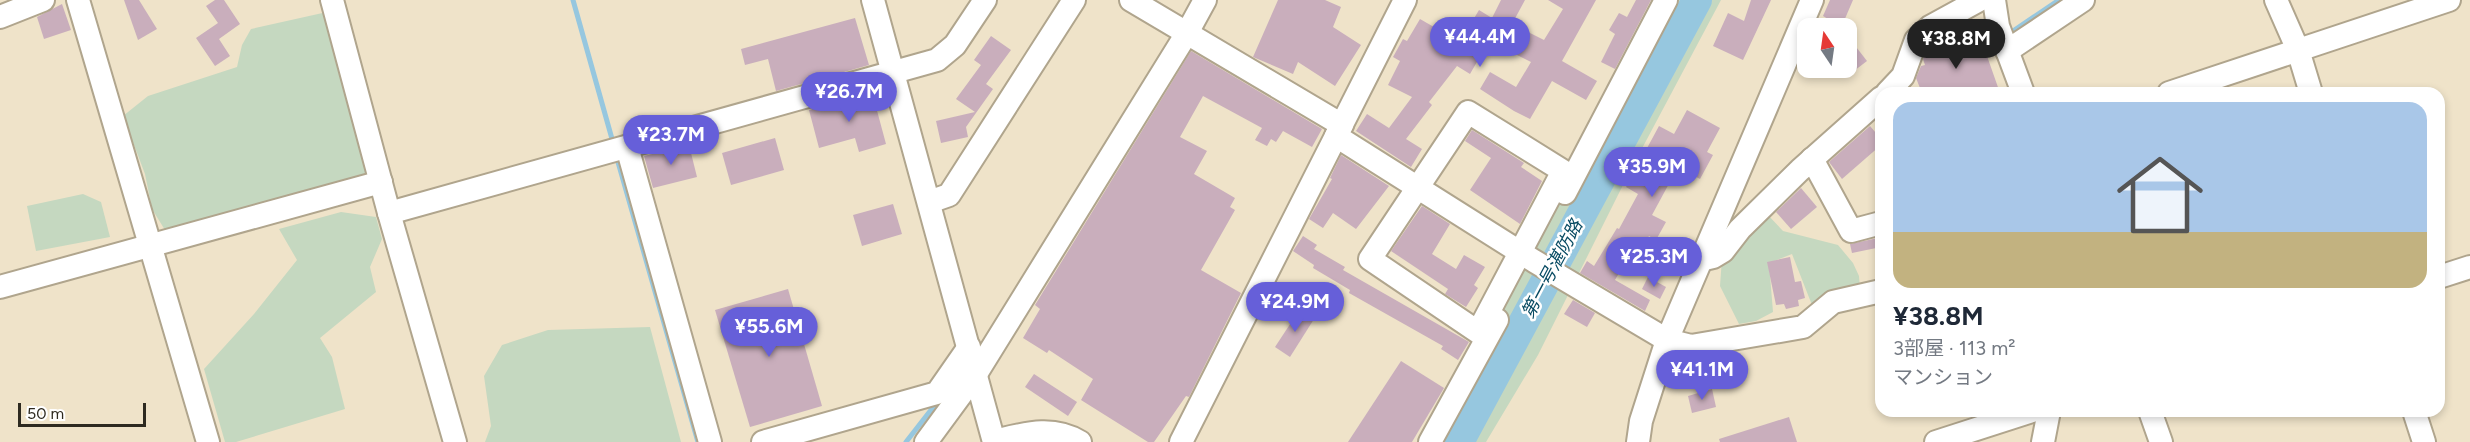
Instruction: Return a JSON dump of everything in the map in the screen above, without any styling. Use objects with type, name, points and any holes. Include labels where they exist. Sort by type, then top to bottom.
[{"type":"street","points":[[0,16],[43,0]]},
{"type":"street","points":[[78,0],[207,442]]},
{"type":"street","points":[[332,0],[389,213],[455,442]]},
{"type":"street","points":[[873,0],[994,442],[1040,431],[1068,435],[1080,442]]},
{"type":"street","points":[[389,213],[937,60],[955,45],[985,0]]},
{"type":"street","points":[[929,202],[949,195],[1074,0]]},
{"type":"street","points":[[1131,0],[1181,29],[1339,130],[1416,187],[1566,281],[1667,340],[1691,346],[1803,327],[1833,302],[1875,292]]},
{"type":"street","points":[[926,442],[976,374],[1181,29],[1205,0]]},
{"type":"street","points":[[1181,442],[1405,0]]},
{"type":"street","points":[[1430,442],[1666,0]]},
{"type":"street","points":[[1638,442],[1641,421],[1667,340],[1812,0]]},
{"type":"street","points":[[1893,87],[1903,76],[1916,40],[1930,27],[1978,0]]},
{"type":"street","points":[[1994,0],[1998,26],[2012,48],[2022,87]]},
{"type":"street","points":[[2012,48],[2083,0]]},
{"type":"street","points":[[2276,0],[2298,50],[2309,87]]},
{"type":"street","points":[[2187,87],[2449,0]]},
{"type":"street","points":[[1701,260],[1723,251],[1740,229],[1812,159],[1875,103]]},
{"type":"street","points":[[1468,112],[1563,171],[1529,257],[1478,332],[1370,259],[1416,187],[1468,112]]},
{"type":"street","points":[[620,149],[710,442]]},
{"type":"street","points":[[1812,159],[1851,231],[1875,225]]},
{"type":"street","points":[[0,288],[381,182]]},
{"type":"street","points":[[2445,275],[2470,267]]},
{"type":"street","points":[[763,442],[937,393],[969,347]]},
{"type":"street","points":[[1936,442],[1967,421],[1993,417]]},
{"type":"street","points":[[2043,442],[2048,417]]},
{"type":"street","points":[[2152,417],[2161,442]]},
{"type":"street","points":[[2416,417],[2424,442]]},
{"type":"green space","points":[[1666,0],[1721,0],[1630,171],[1538,355],[1486,442],[1430,442],[1539,243]]},
{"type":"green space","points":[[327,12],[370,176],[165,230],[152,209],[145,174],[123,116],[148,96],[237,67],[242,45],[251,29]]},
{"type":"green space","points":[[83,194],[101,202],[110,237],[36,251],[27,206]]},
{"type":"green space","points":[[341,212],[376,217],[382,239],[370,267],[376,292],[320,338],[332,357],[345,409],[236,442],[225,442],[204,369],[254,314],[297,260],[279,229]]},
{"type":"green space","points":[[1767,214],[1783,231],[1838,245],[1853,263],[1859,276],[1860,289],[1812,305],[1792,254],[1769,263],[1773,312],[1756,321],[1739,324],[1720,286],[1722,258]]},
{"type":"green space","points":[[650,327],[681,442],[485,442],[491,426],[484,376],[502,345],[548,330]]},
{"type":"building","points":[[124,0],[139,0],[157,29],[138,40]]},
{"type":"building","points":[[215,0],[224,0],[240,24],[219,39],[230,56],[215,66],[196,38],[218,23],[206,6]]},
{"type":"building","points":[[1278,0],[1325,0],[1341,7],[1333,27],[1361,45],[1335,86],[1298,62],[1293,74],[1253,57]]},
{"type":"building","points":[[1501,0],[1525,0],[1512,24],[1544,40],[1563,9],[1548,0],[1596,0],[1562,61],[1597,81],[1586,100],[1552,81],[1530,119],[1514,111],[1480,89],[1490,72],[1516,87],[1531,62],[1489,41],[1470,74],[1457,66],[1429,102],[1432,105],[1406,139],[1422,149],[1411,167],[1356,131],[1367,114],[1389,128],[1412,97],[1388,85],[1400,61],[1393,57],[1403,39],[1407,41],[1420,19],[1460,42],[1479,10],[1492,18]]},
{"type":"building","points":[[1636,0],[1651,0],[1615,69],[1601,62],[1615,34],[1609,30],[1619,13],[1627,17]]},
{"type":"building","points":[[1751,0],[1771,0],[1743,60],[1713,46],[1728,13],[1744,21]]},
{"type":"building","points":[[1830,0],[1853,0],[1845,18],[1823,16]]},
{"type":"building","points":[[62,4],[71,30],[44,39],[37,17]]},
{"type":"building","points":[[855,18],[869,65],[776,91],[768,59],[745,65],[741,49]]},
{"type":"building","points":[[1948,33],[1954,49],[1976,41],[1981,56],[1987,56],[1998,87],[1920,87],[1916,78],[1921,66],[1925,65],[1923,59],[1926,53],[1936,49],[1933,42]]},
{"type":"building","points":[[991,36],[1011,50],[986,84],[993,89],[966,127],[968,137],[941,143],[936,121],[975,112],[956,99],[981,65],[974,60]]},
{"type":"building","points":[[1857,48],[1867,61],[1857,69]]},
{"type":"building","points":[[1191,51],[1322,129],[1312,147],[1283,131],[1276,142],[1271,139],[1267,146],[1255,140],[1262,128],[1203,96],[1180,137],[1207,151],[1194,174],[1235,198],[1230,207],[1235,210],[1201,270],[1241,293],[1189,397],[1186,396],[1154,442],[1148,442],[1081,400],[1093,379],[1049,350],[1047,353],[1023,338],[1040,309],[1035,305]]},
{"type":"building","points":[[872,92],[886,144],[859,152],[855,138],[819,148],[809,110]]},
{"type":"building","points":[[1687,110],[1720,128],[1707,152],[1713,155],[1700,179],[1678,167],[1652,215],[1666,222],[1656,240],[1649,236],[1637,258],[1630,254],[1615,280],[1650,300],[1645,311],[1580,273],[1587,261],[1594,266],[1617,228],[1619,229],[1638,194],[1626,187],[1659,126],[1674,134]]},
{"type":"building","points":[[1870,126],[1875,132],[1875,150],[1842,179],[1829,162]]},
{"type":"building","points":[[1472,130],[1524,163],[1521,167],[1542,181],[1520,224],[1470,190],[1491,158],[1465,141]]},
{"type":"building","points":[[775,138],[784,170],[731,185],[722,153]]},
{"type":"building","points":[[689,145],[697,177],[653,188],[644,156]]},
{"type":"building","points":[[1341,155],[1389,186],[1356,229],[1333,213],[1323,228],[1309,219],[1332,179],[1330,178]]},
{"type":"building","points":[[1801,188],[1817,207],[1791,229],[1776,212]]},
{"type":"building","points":[[893,204],[902,234],[862,246],[853,215]]},
{"type":"building","points":[[1422,206],[1450,224],[1432,254],[1456,269],[1464,255],[1485,267],[1474,285],[1478,288],[1466,307],[1445,294],[1448,289],[1391,251]]},
{"type":"building","points":[[1303,236],[1317,245],[1314,249],[1345,267],[1343,270],[1469,342],[1458,360],[1441,349],[1443,346],[1349,293],[1350,290],[1313,268],[1314,265],[1293,251]]},
{"type":"building","points":[[1875,239],[1875,248],[1852,253],[1850,244]]},
{"type":"building","points":[[1790,257],[1795,282],[1801,281],[1805,298],[1798,300],[1799,306],[1786,309],[1784,304],[1776,305],[1767,262]]},
{"type":"building","points":[[1648,277],[1666,287],[1660,299],[1642,289]]},
{"type":"building","points":[[788,289],[822,406],[750,427],[715,310]]},
{"type":"building","points":[[1573,300],[1595,313],[1587,327],[1564,314]]},
{"type":"building","points":[[1300,309],[1314,319],[1290,357],[1275,347]]},
{"type":"building","points":[[1401,361],[1444,388],[1412,442],[1348,442]]},
{"type":"building","points":[[1034,374],[1077,402],[1068,416],[1025,387]]},
{"type":"building","points":[[1712,389],[1716,407],[1692,413],[1688,396]]},
{"type":"building","points":[[1789,417],[1797,442],[1720,442],[1719,439]]},
{"type":"waterway","points":[[573,0],[614,146]]},
{"type":"waterway","name":"第一号湛防路","points":[[1459,442],[1697,0]]},
{"type":"waterway","points":[[2014,40],[2013,31],[2059,0]]},
{"type":"waterway","points":[[616,155],[698,442]]},
{"type":"waterway","points":[[906,442],[938,401]]}]
